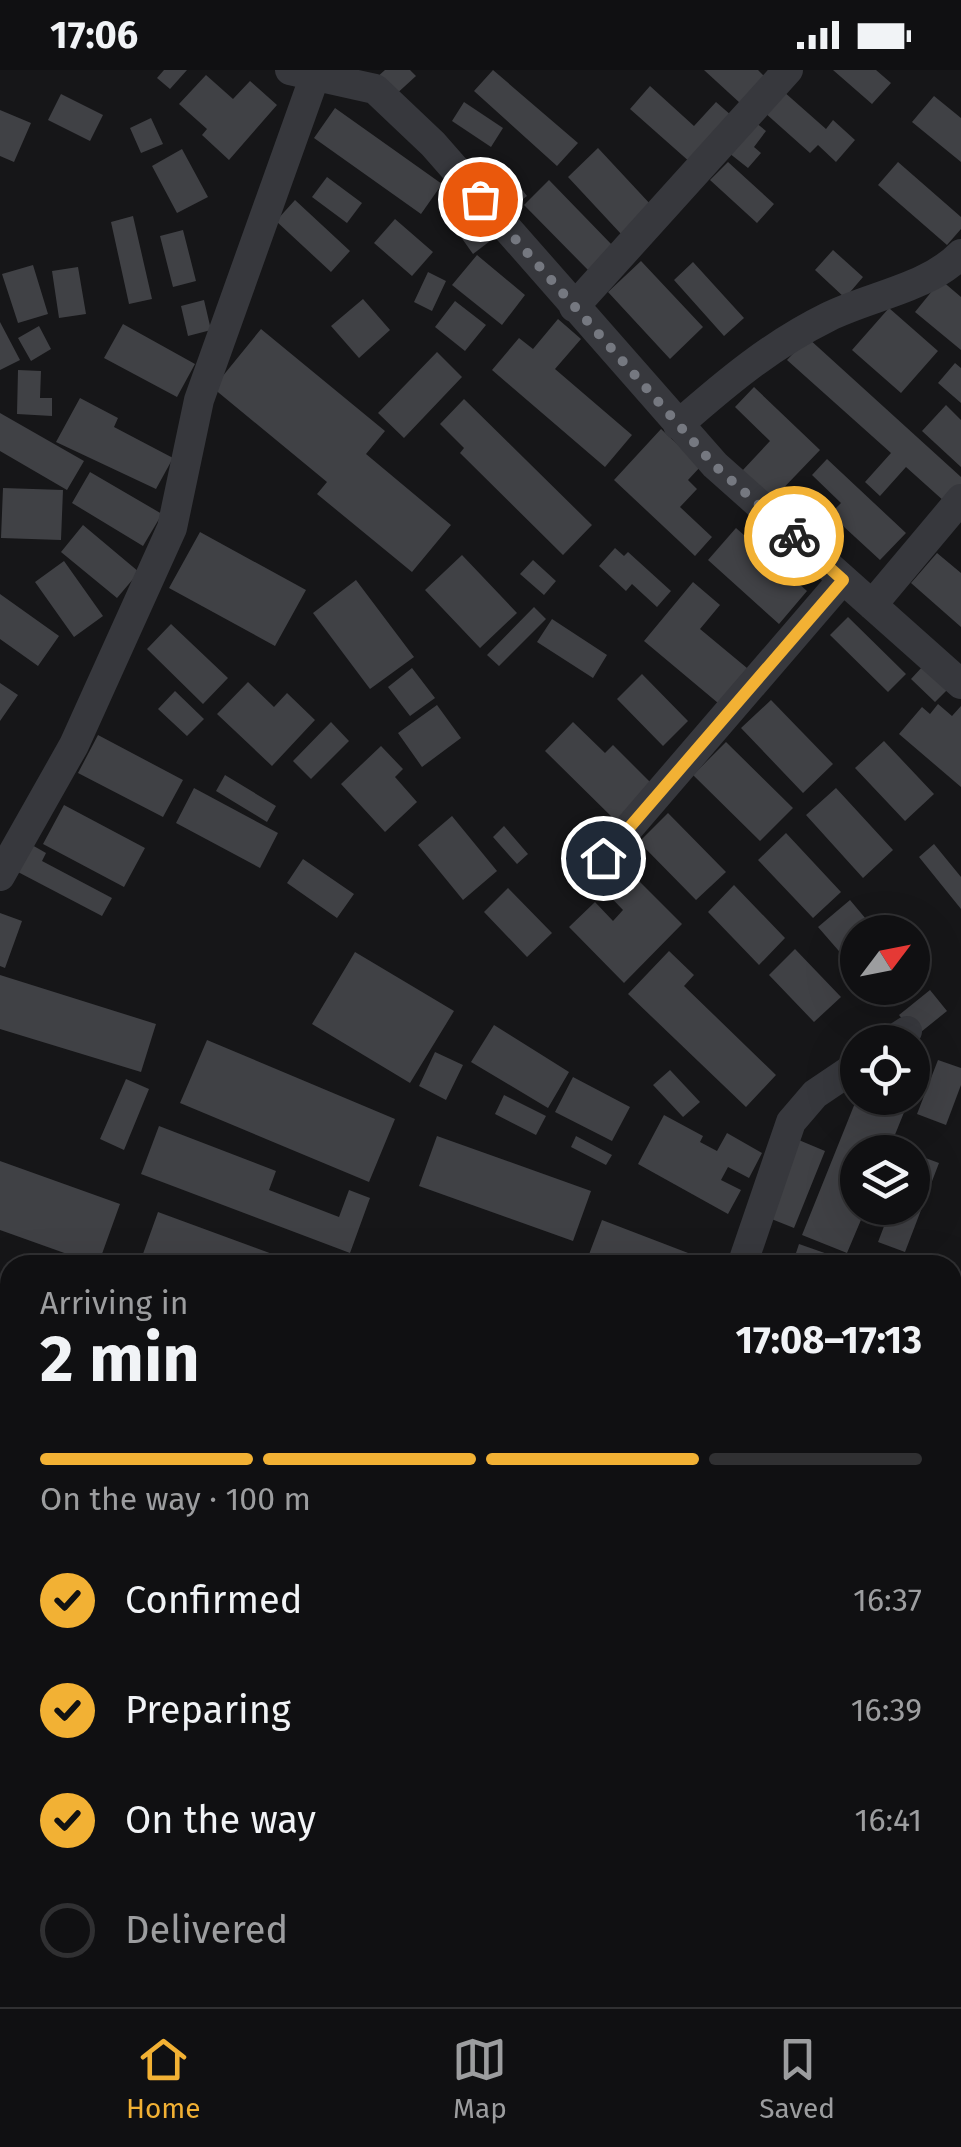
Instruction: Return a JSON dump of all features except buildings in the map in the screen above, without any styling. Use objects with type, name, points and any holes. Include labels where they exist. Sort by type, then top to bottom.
[{"type":"street","points":[[574,307],[788,70]]},
{"type":"street","points":[[0,876],[74,744],[134,621],[172,528],[199,400],[307,72],[375,89],[433,144],[714,465],[961,684]]},
{"type":"street","points":[[678,425],[781,341],[833,314],[929,276],[961,254]]},
{"type":"street","points":[[872,605],[961,499]]},
{"type":"street","points":[[603,858],[843,580]]},
{"type":"street","points":[[745,1255],[791,1122],[815,1094],[840,1077]]},
{"type":"way so far","points":[[480,199],[714,465],[794,536]]},
{"type":"route","points":[[603,858],[843,580],[794,536]]}]
